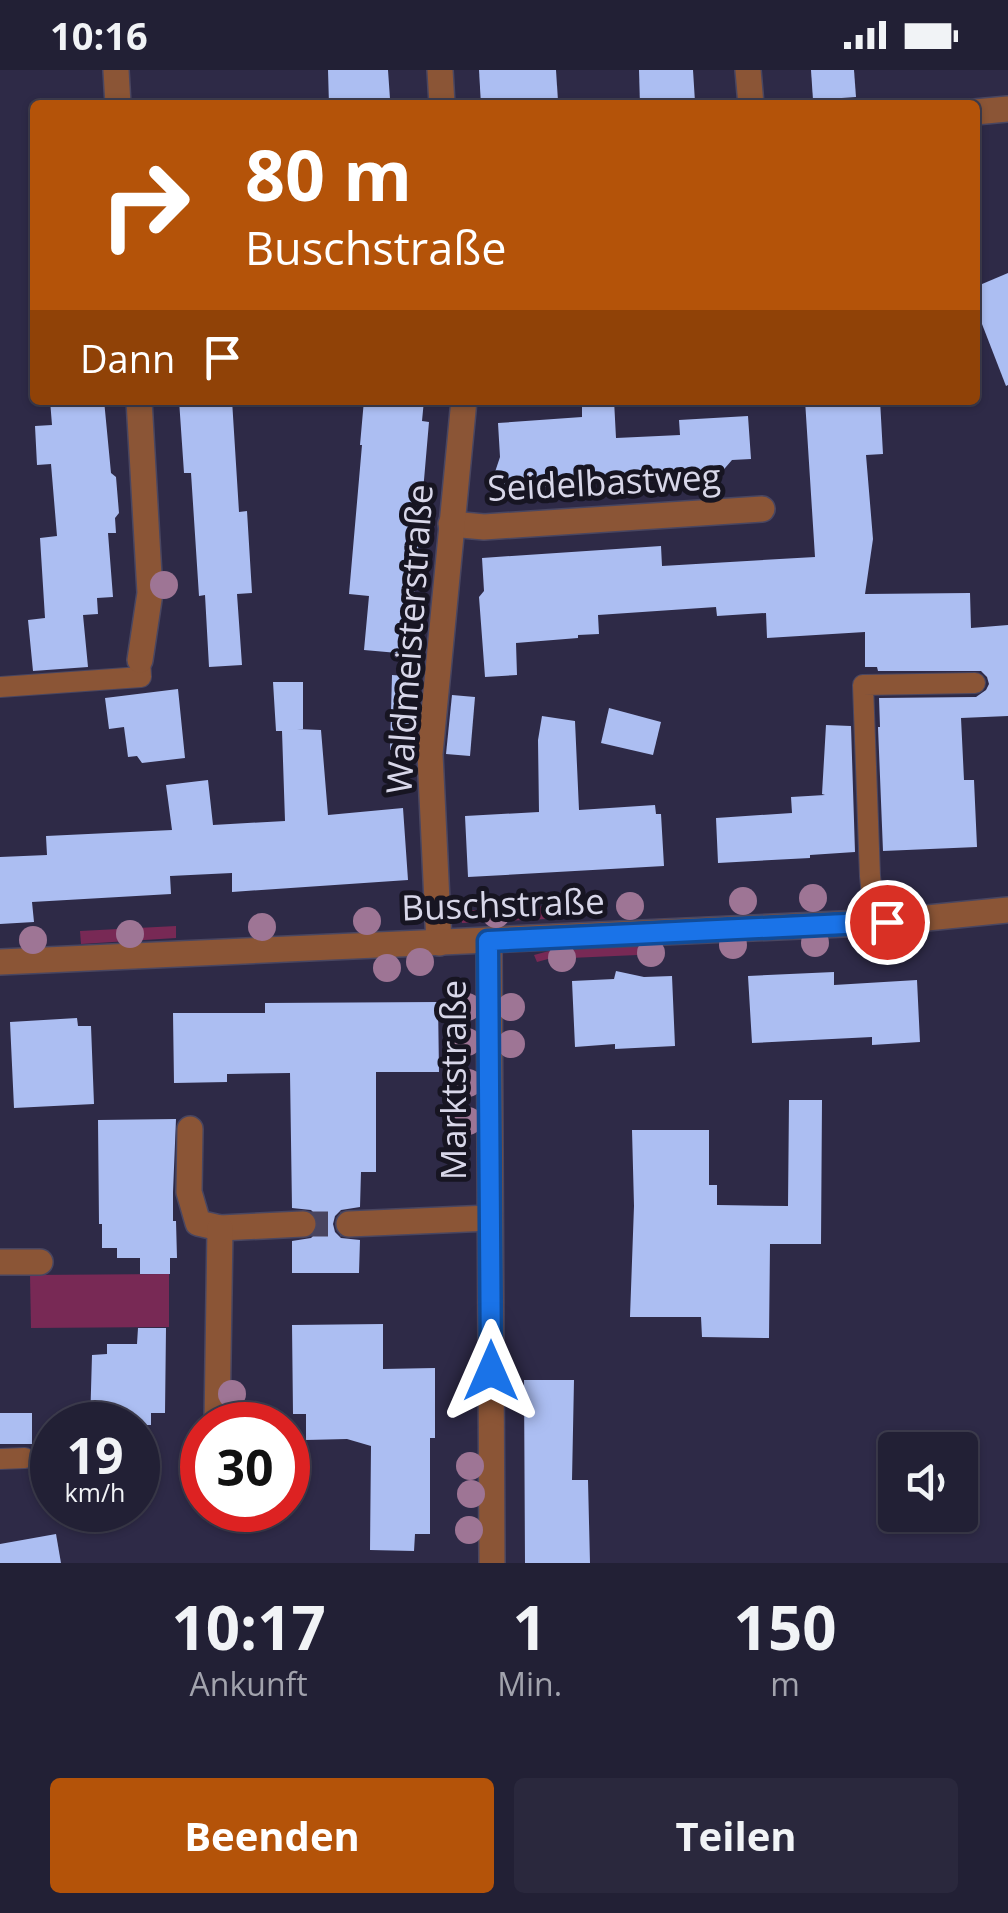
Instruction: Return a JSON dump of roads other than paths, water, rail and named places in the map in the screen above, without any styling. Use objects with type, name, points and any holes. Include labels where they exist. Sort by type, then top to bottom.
[{"type":"street","points":[[116,70],[118,100]]},
{"type":"street","points":[[440,70],[442,100]]},
{"type":"street","points":[[748,70],[751,100]]},
{"type":"street","points":[[980,112],[1008,109]]},
{"type":"street","points":[[139,405],[150,593],[140,660]]},
{"type":"street","name":"Waldmeisterstraße","points":[[439,943],[430,754],[463,405]]},
{"type":"street","name":"Seidelbastweg","points":[[451,524],[484,527],[762,509]]},
{"type":"street","name":"Buschstraße","points":[[0,962],[875,923],[1008,910]]},
{"type":"street","name":"Marktstraße","points":[[488,941],[492,1563]]},
{"type":"street","points":[[190,1128],[189,1192],[198,1223],[220,1228],[303,1224]]},
{"type":"street","name":"Marktstraße","points":[[350,1224],[490,1218]]},
{"type":"street","points":[[217,1402],[220,1228]]},
{"type":"street","points":[[0,1262],[40,1262]]},
{"type":"lane","points":[[0,687],[141,677],[140,660]]},
{"type":"lane","points":[[875,923],[863,685],[975,683]]},
{"type":"lane","points":[[0,1458],[25,1458]]},
{"type":"tunnel","points":[[303,1224],[349,1224]]}]
